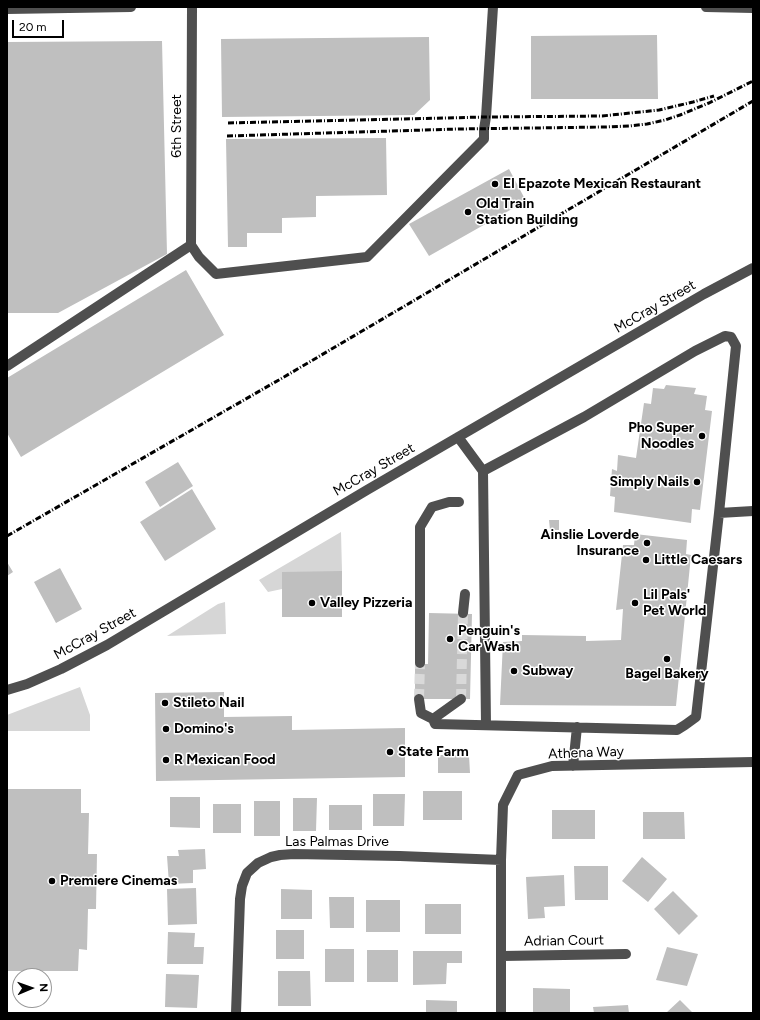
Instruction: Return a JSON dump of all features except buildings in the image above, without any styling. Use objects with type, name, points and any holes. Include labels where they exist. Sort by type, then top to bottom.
[{"type":"street","points":[[7,9],[131,7]]},
{"type":"street","name":"6th Street","points":[[191,245],[192,7]]},
{"type":"street","points":[[7,366],[191,245],[199,257],[216,274],[367,257],[484,139],[493,7]]},
{"type":"street","points":[[706,7],[753,8]]},
{"type":"street","name":"McCray Street","points":[[7,690],[27,684],[61,669],[107,644],[367,490],[704,294],[753,268]]},
{"type":"street","points":[[419,699],[421,713],[433,719],[436,724],[677,730],[696,717],[736,346],[731,337],[724,336],[584,417],[483,471]]},
{"type":"street","points":[[458,438],[483,471],[486,725]]},
{"type":"street","points":[[420,664],[420,527],[432,507],[449,502],[458,502]]},
{"type":"street","points":[[719,513],[753,511]]},
{"type":"street","points":[[463,614],[465,594]]},
{"type":"street","points":[[433,719],[461,699]]},
{"type":"street","points":[[573,766],[577,727]]},
{"type":"street","name":"Athena Way","points":[[501,1013],[501,860],[503,805],[518,775],[552,766],[753,762]]},
{"type":"street","name":"Las Palmas Drive","points":[[236,1013],[240,899],[242,886],[247,874],[258,863],[271,857],[294,854],[501,860]]},
{"type":"street","name":"Adrian Court","points":[[502,956],[626,954]]},
{"type":"shaded area","points":[[341,532],[342,571],[268,592],[259,580]]},
{"type":"shaded area","points":[[225,602],[226,634],[167,636],[218,604]]},
{"type":"shaded area","points":[[80,687],[90,715],[90,731],[7,731],[7,715]]},
{"type":"tunnel","points":[[461,699],[463,613]]},
{"type":"tunnel","points":[[419,699],[420,663]]},
{"type":"railway","points":[[227,136],[459,129],[629,126],[647,124],[680,115],[709,103],[753,81]]},
{"type":"railway","points":[[228,123],[602,116],[659,110],[714,96]]},
{"type":"railway","points":[[7,536],[284,377],[753,101]]},
{"type":"place","name":"El Epazote Mexican Restaurant","points":[[495,184]]},
{"type":"place","name":"Old Train Station Building","points":[[468,212]]},
{"type":"place","name":"Pho Super Noodles","points":[[702,436]]},
{"type":"place","name":"Simply Nails","points":[[697,482]]},
{"type":"place","name":"Ainslie Loverde Insurance","points":[[647,543]]},
{"type":"place","name":"Little Caesars","points":[[646,560]]},
{"type":"place","name":"Valley Pizzeria","points":[[312,603]]},
{"type":"place","name":"Lil Pals' Pet World","points":[[635,603]]},
{"type":"place","name":"Penguin's Car Wash","points":[[450,639]]},
{"type":"place","name":"Bagel Bakery","points":[[667,659]]},
{"type":"place","name":"Subway","points":[[514,671]]},
{"type":"place","name":"Stileto Nail","points":[[165,703]]},
{"type":"place","name":"Domino's","points":[[166,729]]},
{"type":"place","name":"State Farm","points":[[390,752]]},
{"type":"place","name":"R Mexican Food","points":[[166,760]]},
{"type":"place","name":"Premiere Cinemas","points":[[52,881]]}]
